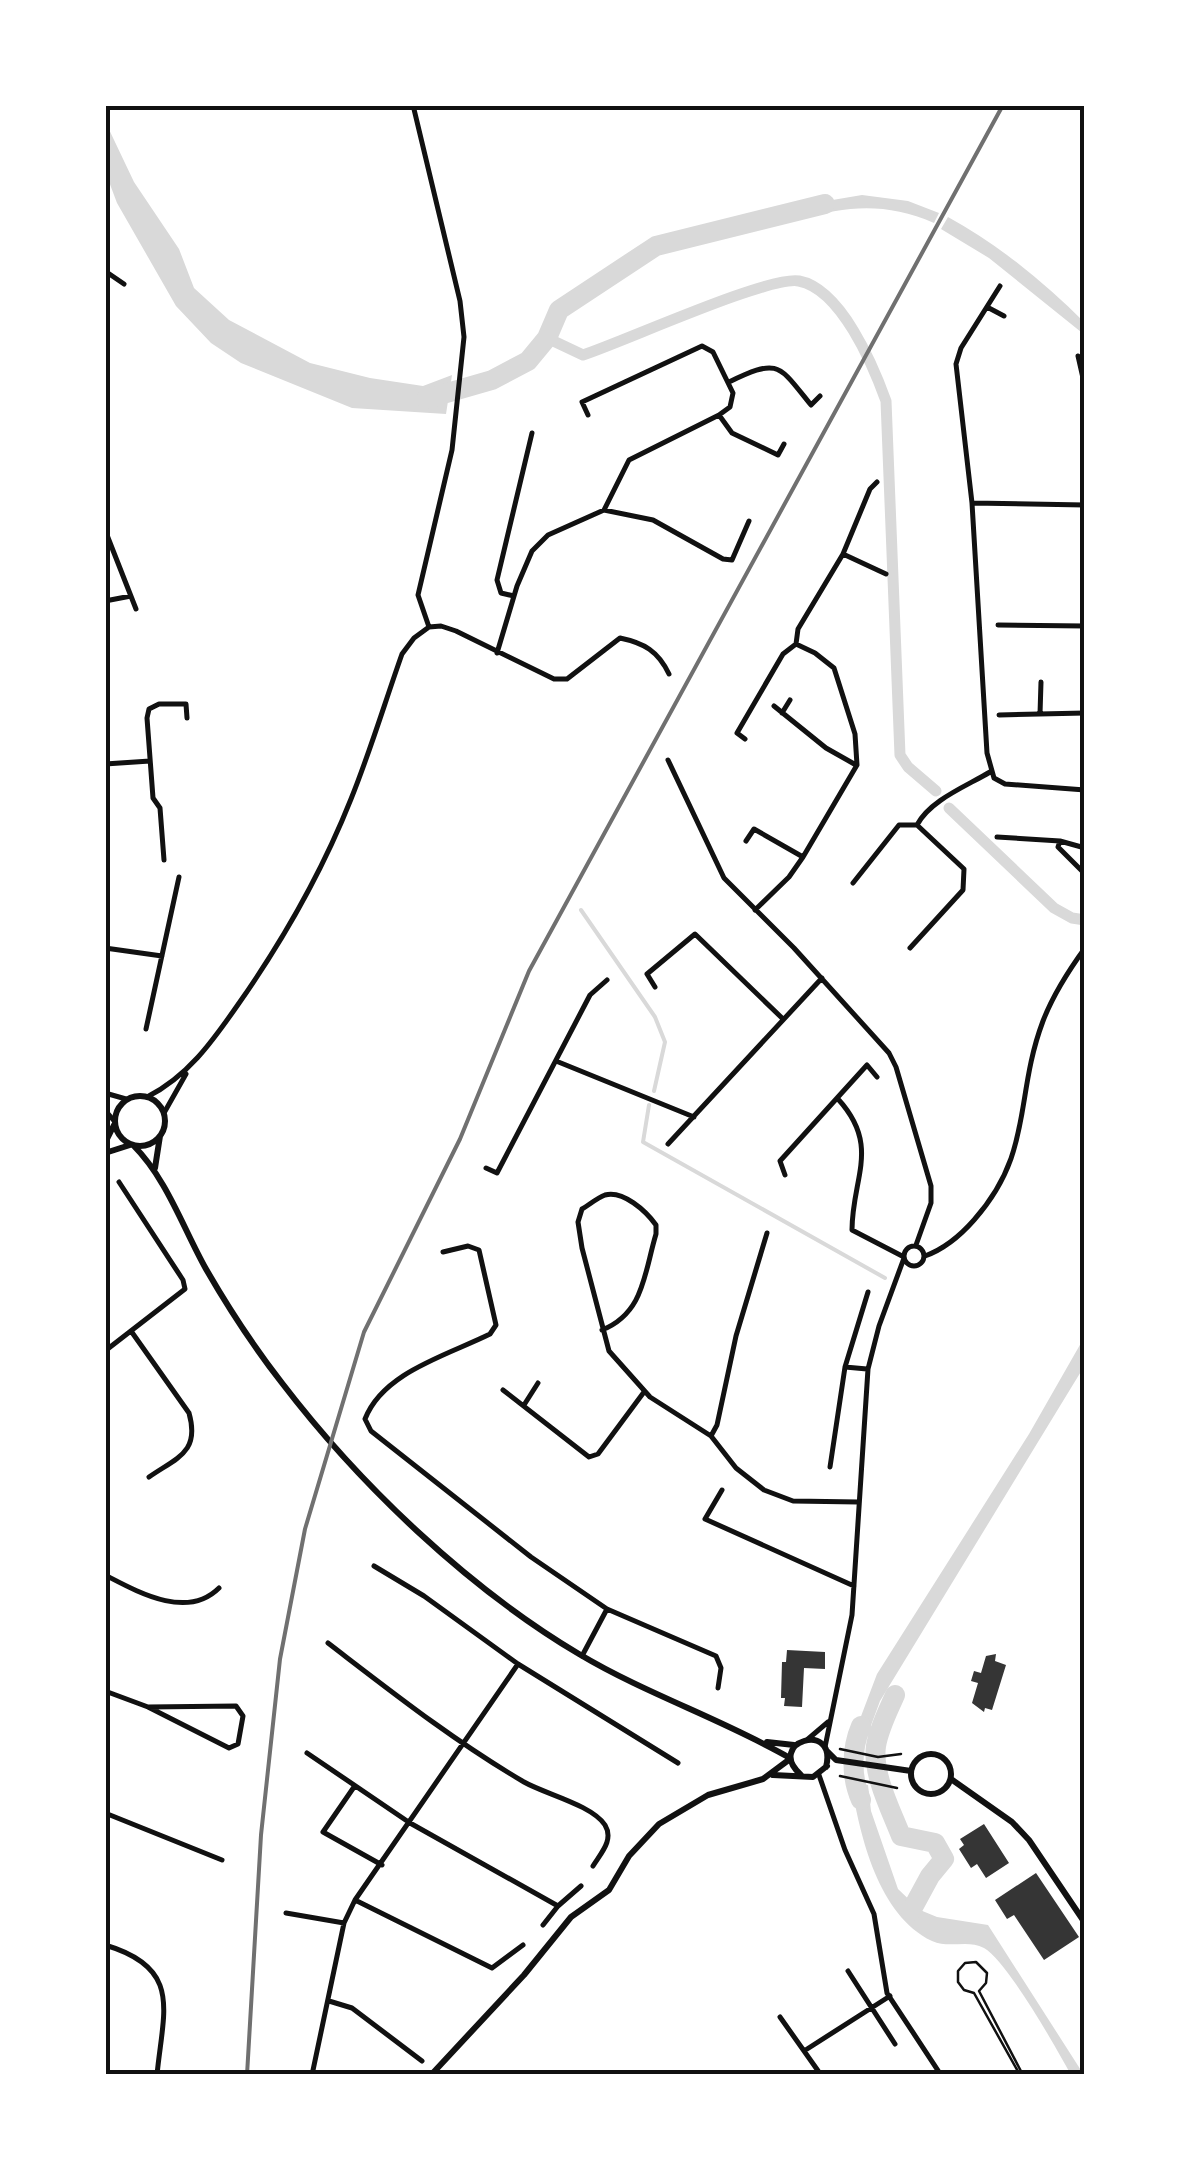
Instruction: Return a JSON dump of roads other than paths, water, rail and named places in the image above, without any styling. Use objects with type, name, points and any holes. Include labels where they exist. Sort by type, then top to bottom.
[{"type":"street","points":[[413,105],[460,301],[463,366],[452,450],[418,595],[429,627]]},
{"type":"street","points":[[105,272],[124,284]]},
{"type":"street","points":[[1000,286],[961,348],[956,364],[972,503],[983,701],[991,771],[1004,784],[1085,790]]},
{"type":"street","points":[[987,307],[1004,316]]},
{"type":"street","points":[[588,414],[582,402],[695,347],[712,352],[734,400],[719,416],[629,460],[604,510]]},
{"type":"street","points":[[1078,356],[1085,387]]},
{"type":"street","points":[[729,382],[769,366],[787,375],[811,405],[820,396]]},
{"type":"street","points":[[719,416],[732,433],[778,455],[784,444]]},
{"type":"street","points":[[514,596],[501,593],[498,580],[532,433]]},
{"type":"street","points":[[745,739],[737,734],[783,654],[796,644],[798,629],[843,554],[876,482]]},
{"type":"street","points":[[972,503],[1085,506]]},
{"type":"street","points":[[497,652],[532,551],[548,535],[604,510],[653,520],[723,560],[732,560],[749,521]]},
{"type":"street","points":[[105,530],[136,609]]},
{"type":"street","points":[[843,554],[886,574]]},
{"type":"street","points":[[867,566],[873,554]]},
{"type":"street","points":[[105,601],[131,596]]},
{"type":"street","points":[[998,625],[1085,626]]},
{"type":"street","points":[[154,1168],[164,1113],[190,1067],[257,978],[307,892],[352,798],[402,654],[414,638],[429,627],[441,626],[554,679],[568,679],[620,638],[638,642],[660,656],[668,674]]},
{"type":"street","points":[[754,910],[789,877],[857,765],[854,734],[834,668],[796,644]]},
{"type":"street","points":[[1040,714],[1041,682]]},
{"type":"street","points":[[782,713],[790,700]]},
{"type":"street","points":[[164,860],[160,808],[154,798],[150,761],[149,709],[159,704],[186,704],[187,718]]},
{"type":"street","points":[[774,706],[826,748],[857,765]]},
{"type":"street","points":[[999,715],[1085,714]]},
{"type":"street","points":[[668,760],[724,878],[889,1053],[931,1186],[931,1203],[916,1245],[904,1255],[868,1370],[848,1643],[830,1720],[826,1766]]},
{"type":"street","points":[[105,764],[150,761]]},
{"type":"street","points":[[917,825],[938,804],[991,771]]},
{"type":"street","points":[[852,883],[899,825],[917,825],[964,869],[966,880],[962,890],[910,948]]},
{"type":"street","points":[[746,841],[754,829],[802,857]]},
{"type":"street","points":[[998,837],[1060,841],[1085,848]]},
{"type":"street","points":[[1060,841],[1058,847],[1085,874]]},
{"type":"street","points":[[146,1029],[179,877]]},
{"type":"street","points":[[655,986],[647,974],[695,934],[782,1018]]},
{"type":"street","points":[[105,948],[162,956]]},
{"type":"street","points":[[896,1280],[960,1235],[1002,1184],[1018,1140],[1031,1062],[1043,1020],[1085,948]]},
{"type":"street","points":[[668,1144],[822,978]]},
{"type":"street","points":[[486,1168],[498,1173],[590,995],[607,980]]},
{"type":"street","points":[[556,1061],[694,1116]]},
{"type":"street","points":[[785,1175],[780,1160],[867,1065],[876,1077]]},
{"type":"street","points":[[105,1093],[126,1100],[147,1097],[169,1086],[190,1067]]},
{"type":"street","points":[[147,1097],[164,1113]]},
{"type":"street","points":[[838,1099],[853,1115],[863,1157],[852,1230],[904,1255],[913,1266]]},
{"type":"street","points":[[105,1143],[118,1109],[126,1100]]},
{"type":"street","points":[[105,1110],[120,1136],[154,1168],[233,1314],[284,1386],[320,1429],[431,1543],[520,1614],[582,1656],[760,1741],[790,1758],[801,1775]]},
{"type":"street","points":[[105,1153],[152,1143],[161,1135]]},
{"type":"street","points":[[105,1350],[184,1289],[183,1280],[119,1182]]},
{"type":"street","points":[[602,1330],[620,1323],[633,1310],[656,1234],[656,1224],[636,1206],[619,1195],[607,1194],[582,1209],[578,1222],[602,1330],[609,1351],[644,1391],[711,1436],[736,1468],[764,1490],[794,1501],[858,1502]]},
{"type":"street","points":[[711,1436],[767,1234]]},
{"type":"street","points":[[916,1245],[925,1256]]},
{"type":"street","points":[[443,1252],[468,1246],[479,1250],[496,1325],[490,1334],[400,1378],[370,1408],[366,1420],[371,1430],[476,1515],[608,1609],[716,1656],[721,1668],[718,1688]]},
{"type":"street","points":[[830,1467],[846,1367],[868,1292]]},
{"type":"street","points":[[131,1332],[189,1412],[193,1428],[193,1438],[185,1452],[150,1477]]},
{"type":"street","points":[[846,1367],[868,1370]]},
{"type":"street","points":[[524,1405],[538,1383]]},
{"type":"street","points":[[502,1390],[589,1458],[598,1454],[644,1391]]},
{"type":"street","points":[[722,1490],[706,1518],[854,1586]]},
{"type":"street","points":[[374,1566],[424,1596],[518,1664],[678,1763]]},
{"type":"street","points":[[105,1575],[148,1595],[186,1604],[210,1597],[218,1588]]},
{"type":"street","points":[[582,1656],[608,1609]]},
{"type":"street","points":[[328,1643],[462,1746],[530,1786],[598,1816],[609,1834],[593,1866]]},
{"type":"street","points":[[312,2075],[344,1923],[354,1900],[382,1865],[518,1664]]},
{"type":"street","points":[[105,1691],[148,1707],[230,1748],[238,1744],[243,1716],[236,1706],[148,1707]]},
{"type":"street","points":[[760,1741],[795,1746],[830,1720]]},
{"type":"street","points":[[808,1739],[836,1760],[906,1771],[918,1789],[930,1794],[943,1790],[950,1780],[948,1762],[934,1754],[916,1760],[906,1771]]},
{"type":"street","points":[[772,1775],[790,1758],[795,1746]]},
{"type":"street","points":[[307,1753],[410,1823],[558,1906]]},
{"type":"street","points":[[431,2075],[572,1917],[609,1890],[629,1856],[660,1824],[708,1795],[772,1775],[819,1774],[836,1760]]},
{"type":"street","points":[[819,1774],[845,1850],[874,1914],[890,1996],[941,2075]]},
{"type":"street","points":[[950,1780],[988,1804],[1030,1840],[1085,1923]]},
{"type":"street","points":[[354,1786],[323,1832],[382,1865]]},
{"type":"street","points":[[105,1813],[222,1860]]},
{"type":"street","points":[[543,1926],[581,1886]]},
{"type":"street","points":[[354,1900],[492,1968],[523,1944]]},
{"type":"street","points":[[286,1913],[344,1923]]},
{"type":"street","points":[[105,1946],[143,1961],[160,1983],[165,2010],[157,2075]]},
{"type":"street","points":[[848,1970],[895,2044]]},
{"type":"street","points":[[804,2051],[890,1996]]},
{"type":"street","points":[[329,2000],[352,2008],[422,2062]]},
{"type":"street","points":[[780,2017],[820,2075]]},
{"type":"lane","points":[[976,1962],[987,1972],[986,1983],[979,1991],[1021,2075],[974,1992],[964,1990],[958,1982],[958,1971],[965,1964],[976,1962]]},
{"type":"waterway","points":[[426,399],[492,380],[528,361],[547,338],[559,310],[656,246],[825,204]]},
{"type":"waterway","points":[[547,338],[583,355],[728,298],[783,282],[799,281],[814,287],[842,313],[864,349],[886,401],[900,755],[936,791]]},
{"type":"waterway","points":[[949,808],[1054,908],[1085,920]]},
{"type":"waterway","points":[[581,910],[655,1017],[665,1042],[654,1091]]},
{"type":"waterway","points":[[649,1105],[643,1142],[885,1278]]},
{"type":"waterway","points":[[895,1695],[876,1746],[880,1780],[901,1836],[935,1843],[944,1859],[911,1911]]},
{"type":"waterway","points":[[861,1726],[854,1763],[861,1800]]},
{"type":"railway","points":[[247,2075],[261,1835],[280,1659],[305,1529],[364,1332],[460,1139],[529,971],[1003,105]]}]
